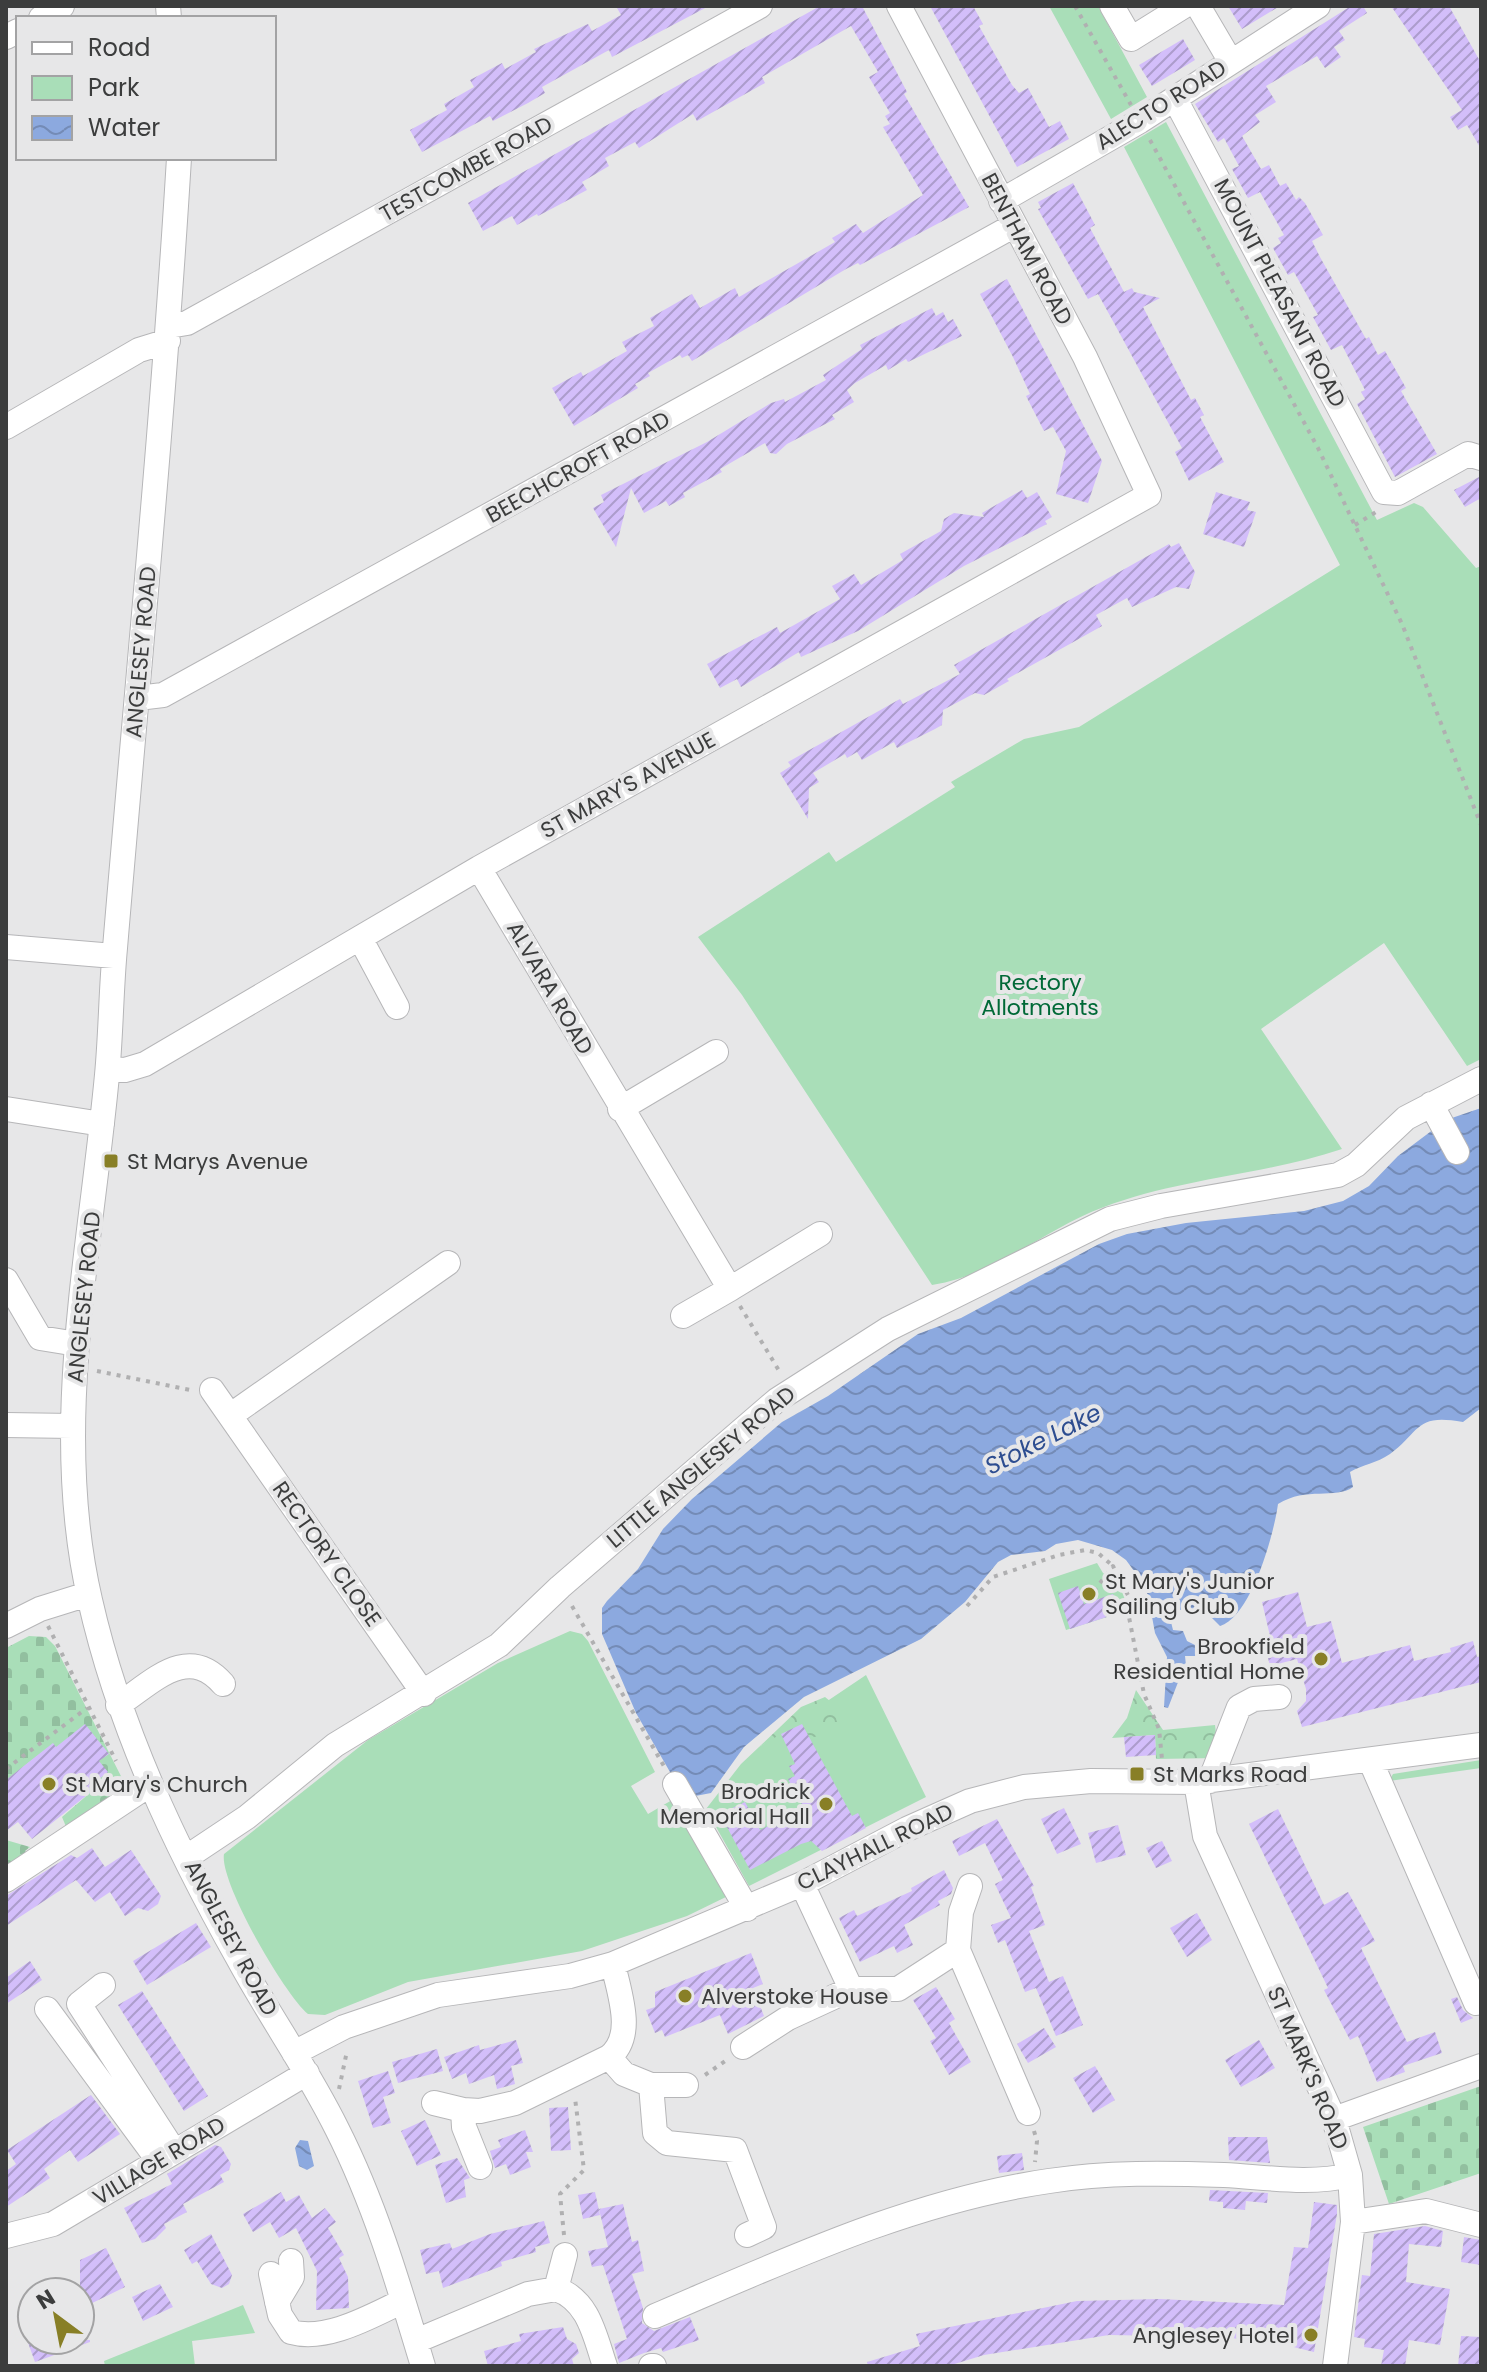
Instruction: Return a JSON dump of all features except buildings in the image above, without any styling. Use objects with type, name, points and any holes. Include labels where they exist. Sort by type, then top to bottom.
[{"type":"street","points":[[44,16],[62,6]]},
{"type":"street","name":"TESTCOMBE ROAD","points":[[6,427],[187,323],[760,6]]},
{"type":"street","name":"BENTHAM ROAD","points":[[899,6],[1085,357],[1149,495]]},
{"type":"street","points":[[1112,6],[1131,39],[1184,6]]},
{"type":"street","points":[[1198,6],[1231,62]]},
{"type":"street","name":"ALECTO ROAD","points":[[1001,201],[1140,121],[1318,6]]},
{"type":"street","name":"MOUNT PLEASANT ROAD","points":[[1175,99],[1382,489],[1394,494],[1468,454],[1481,458]]},
{"type":"street","name":"ANGLESEY ROAD","points":[[179,160],[168,334],[114,956],[108,1069],[77,1344],[73,1426],[77,1522],[88,1594],[141,1790],[187,1857],[238,1958],[325,2106],[361,2182],[423,2366]]},
{"type":"street","name":"BEECHCROFT ROAD","points":[[138,698],[163,695],[1015,225]]},
{"type":"street","name":"ST MARY'S AVENUE","points":[[108,1069],[125,1070],[145,1064],[479,868],[1149,495]]},
{"type":"street","name":"ALVARA ROAD","points":[[479,868],[730,1289]]},
{"type":"street","points":[[360,938],[397,1007]]},
{"type":"street","points":[[6,947],[114,956]]},
{"type":"street","points":[[620,1109],[716,1052]]},
{"type":"street","name":"LITTLE ANGLESEY ROAD","points":[[187,1857],[247,1817],[335,1745],[424,1694],[499,1645],[560,1587],[791,1389],[903,1321],[1110,1219],[1161,1206],[1324,1179],[1347,1171],[1397,1124],[1481,1079]]},
{"type":"street","points":[[1431,1104],[1457,1152]]},
{"type":"street","points":[[6,1109],[102,1124]]},
{"type":"street","points":[[683,1316],[820,1234]]},
{"type":"street","points":[[231,1415],[448,1263]]},
{"type":"street","points":[[6,1280],[40,1338],[77,1344]]},
{"type":"street","name":"RECTORY CLOSE","points":[[212,1390],[424,1694]]},
{"type":"street","points":[[6,1425],[73,1426]]},
{"type":"street","points":[[6,1626],[40,1609],[88,1594]]},
{"type":"street","points":[[118,1705],[172,1669],[188,1665],[212,1671],[223,1684]]},
{"type":"street","points":[[1203,1782],[1239,1707],[1254,1699],[1279,1697]]},
{"type":"street","name":"CLAYHALL ROAD","points":[[300,2063],[344,2027],[438,1995],[570,1976],[613,1964],[802,1884],[907,1829],[970,1801],[1024,1787],[1091,1781],[1203,1782],[1481,1745]]},
{"type":"street","points":[[1371,1762],[1476,2003]]},
{"type":"street","name":"ST MARK'S ROAD","points":[[1203,1782],[1205,1836],[1334,2119],[1350,2175],[1353,2222],[1335,2366]]},
{"type":"street","points":[[675,1784],[747,1909]]},
{"type":"street","points":[[6,1880],[141,1790]]},
{"type":"street","points":[[802,1884],[851,1989]]},
{"type":"street","points":[[970,1886],[961,1912],[958,1950],[1028,2113]]},
{"type":"street","points":[[743,2047],[788,2018],[851,1989],[898,1989],[958,1950]]},
{"type":"street","points":[[434,2103],[463,2110],[515,2103],[609,2057],[621,2044],[624,2032],[613,1964]]},
{"type":"street","points":[[103,1985],[79,2004],[166,2156]]},
{"type":"street","points":[[47,2009],[166,2156]]},
{"type":"street","points":[[609,2057],[629,2077],[651,2085],[686,2085]]},
{"type":"street","name":"VILLAGE ROAD","points":[[6,2236],[53,2224],[166,2156],[300,2063]]},
{"type":"street","points":[[1334,2119],[1481,2066]]},
{"type":"street","points":[[651,2085],[654,2129],[662,2140],[728,2146],[738,2154],[764,2227],[747,2235]]},
{"type":"street","points":[[463,2110],[464,2127],[480,2167]]},
{"type":"street","points":[[655,2316],[851,2233],[972,2197],[1032,2184],[1155,2172],[1319,2180],[1350,2175]]},
{"type":"street","points":[[1353,2222],[1426,2211],[1481,2225]]},
{"type":"street","points":[[556,2289],[565,2255]]},
{"type":"street","points":[[281,2267],[277,2302],[285,2326],[299,2334],[345,2326],[403,2301]]},
{"type":"street","points":[[416,2341],[528,2294],[556,2289],[572,2296],[583,2308],[605,2366]]},
{"type":"path","points":[[1075,6],[1318,448],[1402,624],[1481,825]]},
{"type":"path","points":[[730,1289],[791,1389]]},
{"type":"path","points":[[77,1344],[92,1345],[97,1371],[183,1390],[212,1390]]},
{"type":"path","points":[[967,1606],[993,1577],[1059,1555],[1085,1550],[1098,1553],[1113,1566],[1134,1607],[1129,1617],[1144,1694],[1159,1729],[1164,1782]]},
{"type":"path","points":[[1094,1591],[1113,1566]]},
{"type":"path","points":[[560,1587],[675,1784]]},
{"type":"path","points":[[40,1609],[87,1707],[141,1790]]},
{"type":"path","points":[[6,1769],[87,1707]]},
{"type":"path","points":[[325,2106],[344,2080],[347,2052],[344,2027]]},
{"type":"path","points":[[686,2085],[711,2072],[743,2047]]},
{"type":"path","points":[[565,2255],[560,2194],[584,2170],[575,2096]]},
{"type":"path","points":[[1028,2113],[1037,2141],[1032,2184]]},
{"type":"green space","points":[[1049,6],[1098,6],[1147,97],[1111,119]]},
{"type":"green space","name":"Rectory Allotments","points":[[1166,122],[1377,520],[1414,503],[1423,507],[1476,568],[1481,566],[1481,1059],[1467,1066],[1384,943],[1261,1029],[1342,1149],[1133,1197],[1082,1216],[978,1272],[932,1285],[742,995],[698,937],[829,852],[836,862],[955,787],[951,782],[1024,739],[1079,727],[1340,565],[1124,147]]},
{"type":"green space","name":"St Mary's Junior Sailing Club","points":[[1097,1563],[1103,1573],[1117,1579],[1129,1610],[1066,1630],[1049,1579]]},
{"type":"green space","points":[[570,1631],[582,1634],[588,1641],[655,1772],[631,1786],[648,1814],[672,1800],[730,1895],[687,1916],[582,1951],[408,1982],[325,2015],[308,2014],[284,1985],[242,1912],[225,1868],[224,1854],[368,1740],[498,1663]]},
{"type":"green space","points":[[29,1636],[46,1637],[55,1646],[126,1786],[67,1829],[62,1817],[92,1791],[53,1744],[6,1780],[6,1648]]},
{"type":"green space","points":[[866,1675],[926,1797],[749,1886],[706,1809],[741,1764],[759,1747]]},
{"type":"green space","points":[[1136,1690],[1163,1730],[1215,1725],[1219,1758],[1156,1759],[1155,1735],[1112,1738],[1127,1718]]},
{"type":"green space","points":[[825,1697],[830,1701],[838,1724],[834,1733],[809,1738],[781,1734],[759,1747],[801,1707]]},
{"type":"green space","points":[[1481,1760],[1481,1768],[1389,1781],[1393,1774]]},
{"type":"green space","points":[[6,1840],[30,1847],[25,1851],[28,1854],[6,1869]]},
{"type":"green space","points":[[1481,2086],[1481,2173],[1389,2204],[1363,2127]]},
{"type":"green space","points":[[243,2305],[255,2333],[192,2341],[195,2366],[105,2366],[104,2361]]},
{"type":"water","name":"Stoke Lake","points":[[1481,1108],[1481,1408],[1463,1422],[1436,1420],[1420,1426],[1390,1454],[1350,1472],[1353,1487],[1346,1491],[1299,1496],[1278,1504],[1259,1573],[1242,1607],[1231,1619],[1220,1626],[1203,1609],[1203,1613],[1183,1609],[1169,1614],[1173,1630],[1183,1631],[1187,1641],[1199,1647],[1195,1656],[1185,1656],[1187,1675],[1182,1672],[1168,1708],[1164,1707],[1167,1657],[1155,1633],[1148,1595],[1137,1575],[1126,1560],[1112,1550],[1078,1540],[1056,1544],[1045,1551],[1011,1555],[998,1562],[965,1602],[921,1639],[804,1697],[744,1747],[711,1793],[685,1798],[636,1713],[602,1634],[602,1608],[638,1569],[663,1529],[692,1499],[782,1422],[828,1396],[918,1334],[961,1318],[1099,1244],[1127,1234],[1186,1223],[1304,1211],[1343,1201],[1369,1186],[1398,1156],[1446,1120]]},
{"type":"water","points":[[300,2140],[308,2141],[314,2166],[307,2170],[299,2166],[295,2148]]},
{"type":"place","name":"St Marys Avenue","points":[[111,1161]]},
{"type":"place","name":"St Mary's Junior Sailing Club","points":[[1089,1594]]},
{"type":"place","name":"Brookfield Residential Home","points":[[1321,1659]]},
{"type":"place","name":"St Marks Road","points":[[1137,1774]]},
{"type":"place","name":"St Mary's Church","points":[[49,1784]]},
{"type":"place","name":"Brodrick Memorial Hall","points":[[826,1804]]},
{"type":"place","name":"Alverstoke House","points":[[685,1996]]},
{"type":"place","name":"Anglesey Hotel","points":[[1311,2335]]}]
